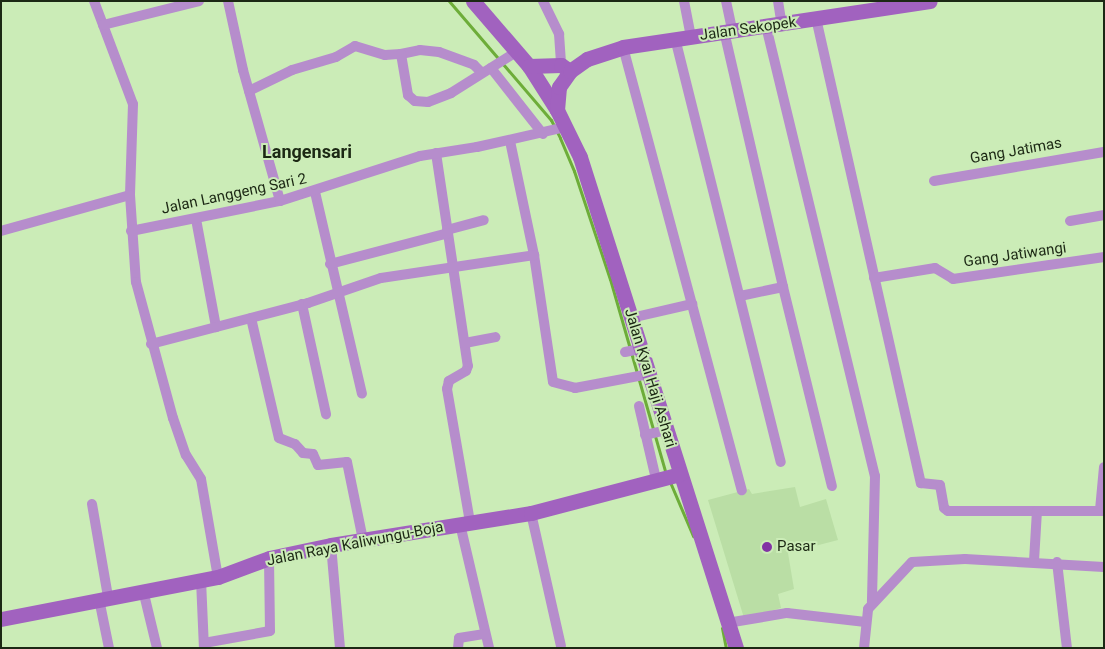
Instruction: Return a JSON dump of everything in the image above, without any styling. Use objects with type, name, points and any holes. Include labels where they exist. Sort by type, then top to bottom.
[{"type":"main road","name":"Jalan Kyai Haji Ashari","points":[[473,1],[529,66],[557,110],[562,129],[588,180],[631,318],[634,350],[646,374],[655,432],[666,477],[736,648]]},
{"type":"main road","name":"Jalan Sekopek","points":[[565,68],[623,47],[674,38],[782,25],[930,1]]},
{"type":"main road","points":[[529,66],[565,68],[559,87],[557,110]]},
{"type":"main road","name":"Jalan Raya Kaliwungu-Boja","points":[[1,619],[218,577],[268,558],[332,545],[531,512],[666,477]]},
{"type":"street","points":[[94,1],[133,104],[130,195],[136,282],[151,344],[176,426],[186,455],[201,479],[218,577]]},
{"type":"street","points":[[103,24],[199,1]]},
{"type":"street","points":[[228,1],[249,91],[280,201]]},
{"type":"street","points":[[543,1],[559,34],[565,68]]},
{"type":"street","points":[[684,1],[691,37]]},
{"type":"street","points":[[726,1],[728,31],[783,288],[832,486]]},
{"type":"street","points":[[778,1],[782,25]]},
{"type":"street","points":[[816,18],[921,483],[940,485],[944,508],[948,511],[1102,511],[1104,467]]},
{"type":"street","points":[[766,26],[875,476],[872,602],[865,622],[864,648]]},
{"type":"street","points":[[674,38],[780,462]]},
{"type":"street","points":[[249,91],[292,70],[336,57],[355,46],[385,55],[420,50],[439,52],[474,65],[493,67],[544,134]]},
{"type":"street","points":[[623,47],[742,490]]},
{"type":"street","points":[[401,54],[408,95],[416,101],[428,102],[451,93],[516,52]]},
{"type":"street","name":"Jalan Langgeng Sari 2","points":[[131,231],[196,219],[315,192],[396,162],[436,153],[510,141],[562,129]]},
{"type":"street","points":[[510,141],[534,255],[554,384],[575,388],[646,374]]},
{"type":"street","name":"Gang Jatimas","points":[[934,181],[1104,152]]},
{"type":"street","points":[[436,153],[468,369],[449,381],[447,399],[465,523],[489,648]]},
{"type":"street","points":[[315,192],[330,264],[362,394]]},
{"type":"street","points":[[1,231],[130,195]]},
{"type":"street","points":[[1070,221],[1104,216]]},
{"type":"street","points":[[196,219],[216,327]]},
{"type":"street","points":[[330,264],[448,232],[484,220]]},
{"type":"street","points":[[151,344],[302,304],[391,276],[453,269],[534,255]]},
{"type":"street","name":"Gang Jatiwangi","points":[[874,278],[935,268],[952,279],[1104,257]]},
{"type":"street","points":[[740,296],[783,288]]},
{"type":"street","points":[[302,304],[326,414]]},
{"type":"street","points":[[631,318],[692,304]]},
{"type":"street","points":[[251,318],[279,438],[295,444],[303,453],[313,454],[318,465],[346,462],[363,540]]},
{"type":"street","points":[[465,343],[495,337]]},
{"type":"street","points":[[639,406],[655,432],[666,477]]},
{"type":"street","points":[[92,504],[109,648]]},
{"type":"street","points":[[1034,561],[1037,511]]},
{"type":"street","points":[[531,512],[561,646]]},
{"type":"street","points":[[332,545],[340,648]]},
{"type":"street","points":[[201,580],[204,646],[270,631],[268,558]]},
{"type":"street","points":[[872,602],[907,564],[922,559],[1057,562],[1104,567]]},
{"type":"street","points":[[1057,562],[1067,648]]},
{"type":"street","points":[[143,590],[157,648]]},
{"type":"street","points":[[727,623],[787,613],[865,622]]},
{"type":"street","points":[[458,648],[460,638],[485,634]]},
{"type":"shaded area","name":"Pasar","points":[[795,487],[800,507],[826,499],[838,540],[788,553],[794,589],[778,594],[781,608],[744,618],[708,500],[749,489],[752,494]]},
{"type":"waterway","points":[[449,1],[551,120],[560,138],[574,171],[610,279],[666,474]]},
{"type":"waterway","points":[[670,482],[693,536]]},
{"type":"waterway","points":[[722,628],[726,648]]},
{"type":"place","name":"Pasar","points":[[767,547]]},
{"type":"district","name":"Langensari","points":[[307,152]]}]
